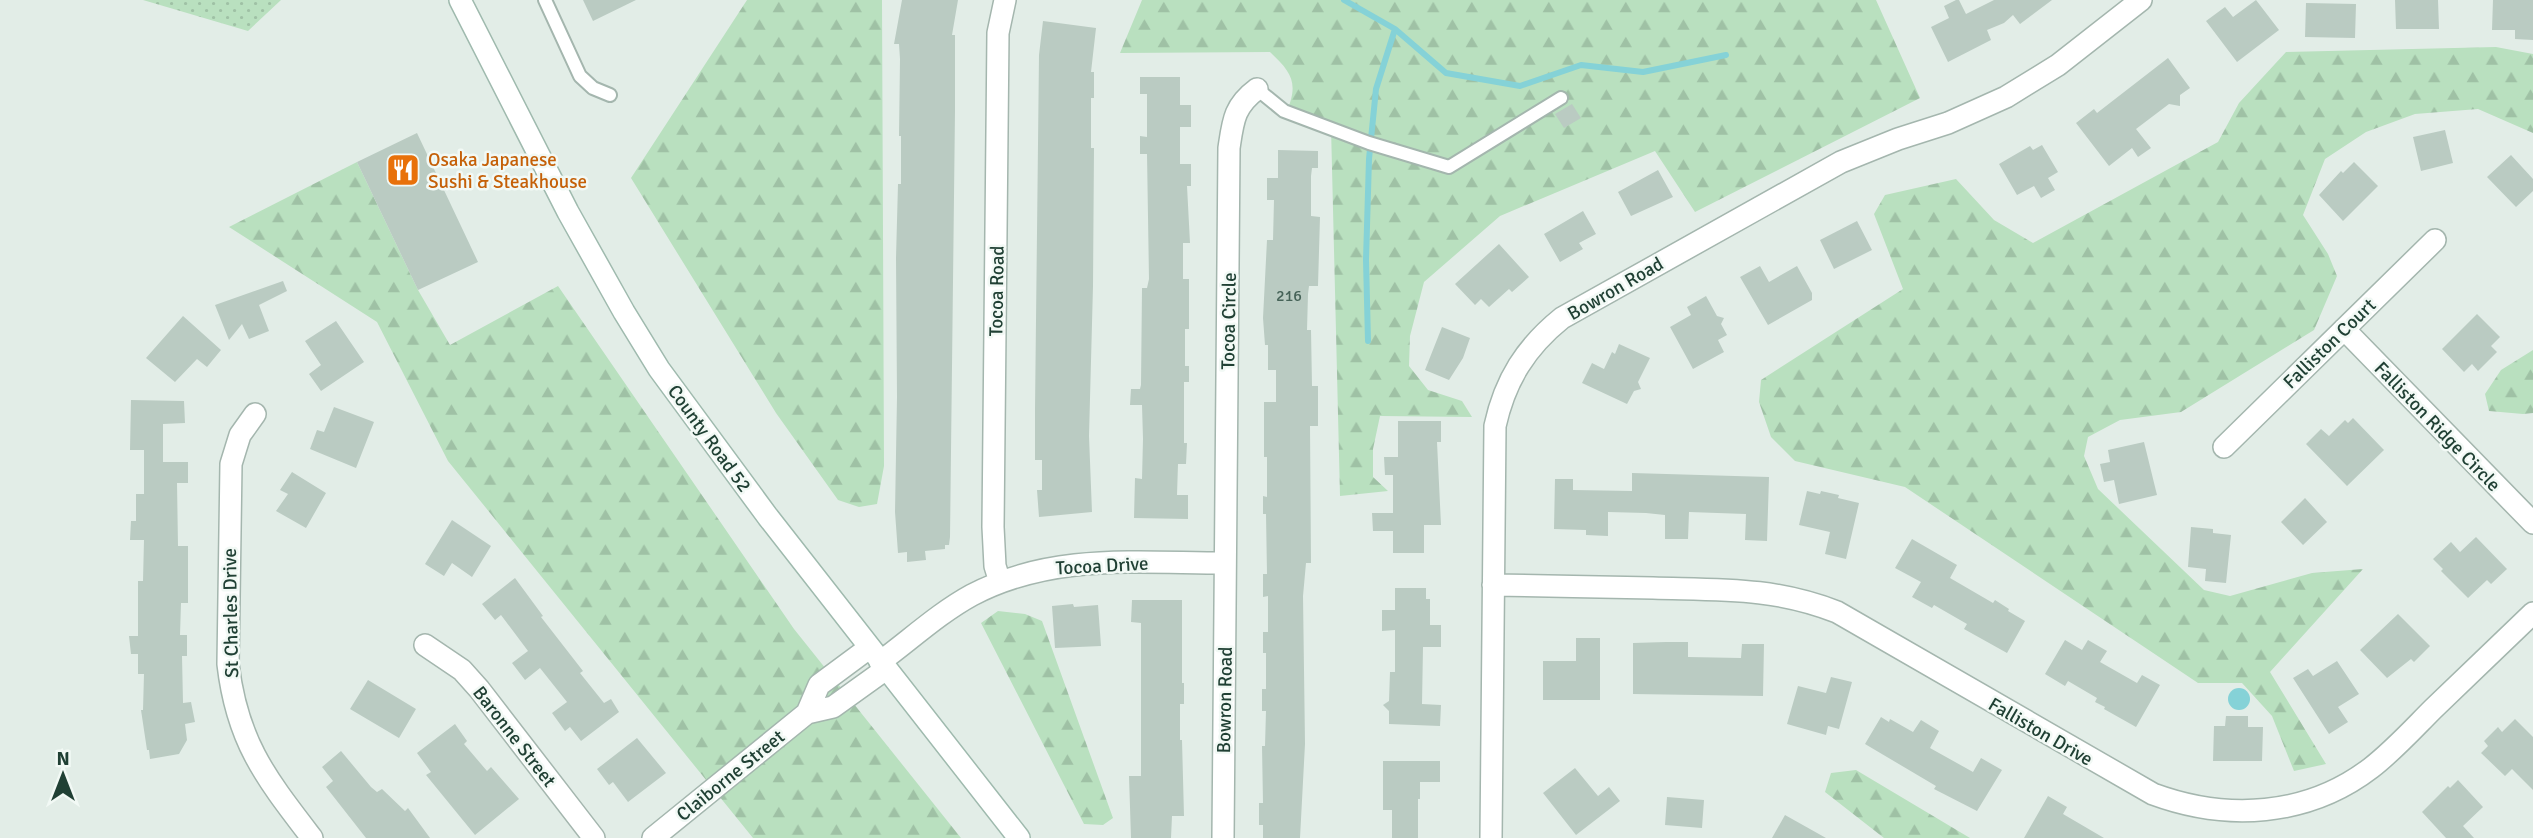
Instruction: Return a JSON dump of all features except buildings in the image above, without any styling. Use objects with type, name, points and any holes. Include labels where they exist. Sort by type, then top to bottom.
[{"type":"street","name":"County Road 52","points":[[460,0],[568,212],[659,369],[879,660],[1019,838]]},
{"type":"street","name":"Tocoa Road","points":[[1000,582],[995,566],[993,500],[998,33],[1005,0]]},
{"type":"street","name":"Bowron Road","points":[[1491,838],[1495,426],[1508,383],[1524,355],[1545,332],[1581,307],[1814,176],[1869,150],[1948,122],[2006,97],[2058,65],[2141,0]]},
{"type":"street","name":"Tocoa Circle","points":[[1225,563],[1230,148],[1241,102],[1257,89]]},
{"type":"street","name":"Falliston Court","points":[[2224,447],[2435,240]]},
{"type":"street","name":"Falliston Ridge Circle","points":[[2344,329],[2533,523]]},
{"type":"street","name":"St Charles Drive","points":[[255,414],[240,435],[231,464],[228,664],[231,689],[235,710],[250,749],[266,779],[312,838]]},
{"type":"street","name":"Tocoa Drive","points":[[879,660],[970,596],[1000,582],[1041,569],[1087,562],[1225,563]]},
{"type":"street","name":"Bowron Road","points":[[1223,838],[1225,563]]},
{"type":"street","name":"Falliston Drive","points":[[1493,585],[1746,590],[1778,594],[1813,603],[1837,612],[2153,794],[2196,808],[2240,812],[2286,807],[2308,801],[2361,775],[2388,753],[2533,613]]},
{"type":"street","name":"Baronne Street","points":[[425,645],[462,670],[480,689],[594,838]]},
{"type":"street","name":"Claiborne Street","points":[[653,838],[807,713],[819,685],[879,660]]},
{"type":"lane","points":[[545,0],[580,76],[593,88],[610,95]]},
{"type":"lane","points":[[1257,89],[1284,111],[1369,143],[1450,167],[1561,98]]},
{"type":"green space","points":[[143,0],[281,0],[248,31]]},
{"type":"green space","points":[[747,0],[882,0],[884,466],[877,504],[859,507],[838,500],[776,413],[631,178]]},
{"type":"green space","points":[[1142,0],[1876,0],[1920,98],[1695,212],[1655,151],[1500,216],[1424,282],[1410,336],[1409,366],[1428,390],[1462,401],[1472,417],[1380,416],[1373,449],[1373,477],[1388,491],[1340,496],[1331,127],[1287,111],[1291,101],[1291,78],[1270,52],[1120,53]]},
{"type":"green space","points":[[2496,47],[2533,54],[2533,133],[2478,109],[2415,114],[2366,132],[2325,159],[2303,215],[2328,254],[2337,276],[2314,330],[2181,412],[2120,420],[2088,437],[2084,456],[2098,489],[2204,590],[2230,596],[2312,573],[2363,569],[2270,672],[2326,764],[2294,771],[2272,716],[2242,683],[2198,683],[1905,487],[1795,461],[1771,437],[1759,402],[1761,380],[1903,289],[1874,214],[1885,195],[1956,179],[1994,220],[2033,243],[2218,142],[2239,103],[2286,52]]},
{"type":"green space","points":[[357,162],[418,290],[450,345],[558,286],[794,629],[961,838],[753,838],[448,461],[377,322],[229,227]]},
{"type":"green space","points":[[2533,350],[2533,413],[2489,411],[2485,394],[2501,370]]},
{"type":"green space","points":[[998,611],[1025,614],[1042,621],[1113,818],[1103,825],[1084,824],[981,623]]},
{"type":"green space","points":[[1856,770],[1970,838],[1884,838],[1825,792],[1831,773]]},
{"type":"water","points":[[2239,688],[2247,691],[2250,699],[2247,707],[2239,710],[2231,707],[2228,699],[2231,691]]},
{"type":"waterway","points":[[1344,0],[1395,29],[1446,73],[1520,86],[1581,65],[1643,72],[1726,55]]},
{"type":"waterway","points":[[1368,341],[1366,260],[1369,159],[1376,89],[1395,29]]},
{"type":"place","name":"Osaka Japanese Sushi & Steakhouse","points":[[403,170]]}]
